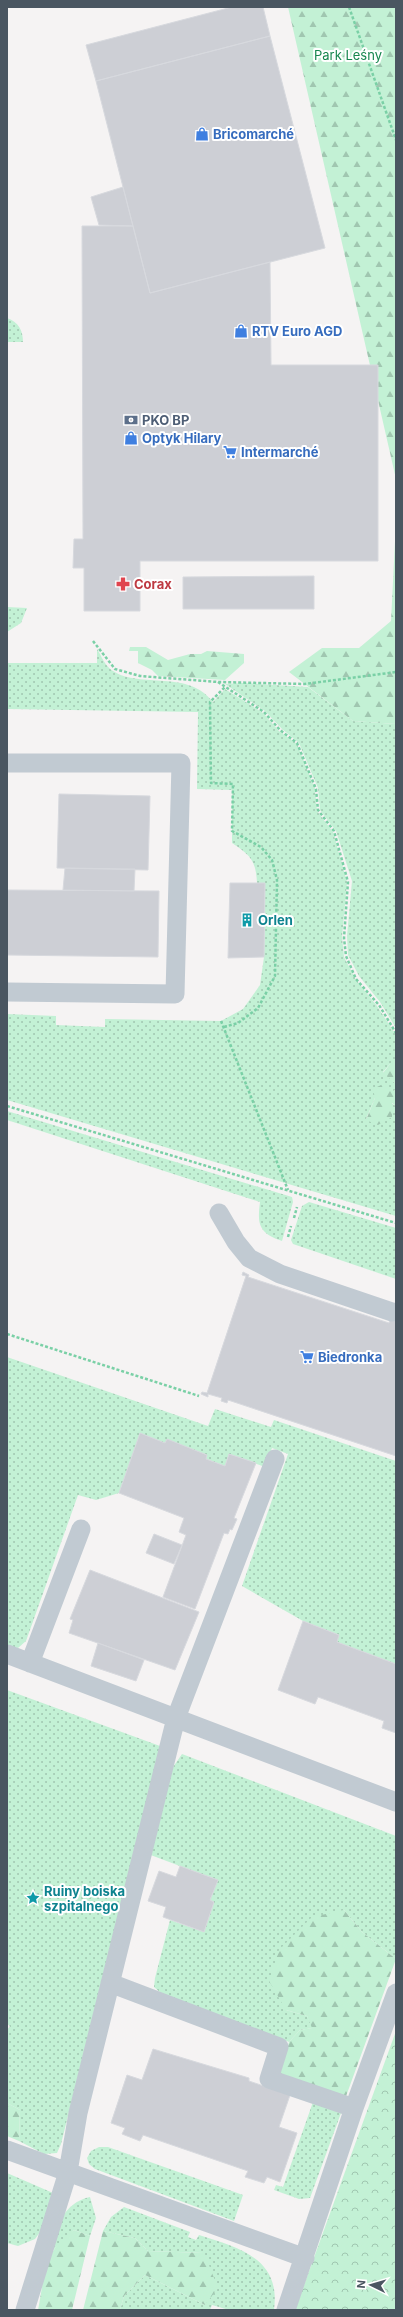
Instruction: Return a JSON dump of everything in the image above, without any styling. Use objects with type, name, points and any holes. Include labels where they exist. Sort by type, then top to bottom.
[{"type":"lane","points":[[7,764],[181,763],[175,994],[7,992]]},
{"type":"lane","points":[[219,1213],[236,1242],[249,1258],[280,1274],[392,1312]]},
{"type":"lane","points":[[25,2310],[68,2172],[78,2113],[176,1718],[275,1459]]},
{"type":"lane","points":[[30,1663],[81,1529]]},
{"type":"lane","points":[[7,1654],[396,1802]]},
{"type":"lane","points":[[110,1983],[279,2046],[269,2079],[354,2108]]},
{"type":"lane","points":[[286,2310],[305,2258],[354,2108],[396,1993]]},
{"type":"lane","points":[[7,2150],[305,2258]]},
{"type":"path","points":[[349,7],[396,140]]},
{"type":"path","points":[[93,641],[115,669],[124,673],[140,676],[218,682],[305,684],[396,672]]},
{"type":"path","points":[[218,682],[264,712],[280,730],[297,744],[316,789],[318,810],[334,831],[348,882],[344,938],[346,956],[356,979],[379,1005],[396,1033]]},
{"type":"path","points":[[224,1027],[238,1023],[258,1008],[275,976],[277,880],[272,860],[261,847],[232,831],[233,784],[211,783],[210,702],[225,687]]},
{"type":"path","points":[[221,1021],[288,1191]]},
{"type":"path","points":[[7,1106],[396,1223]]},
{"type":"path","points":[[294,1218],[297,1207]]},
{"type":"path","points":[[288,1237],[291,1226]]},
{"type":"path","points":[[7,1334],[199,1396]]},
{"type":"green space","name":"Park Leśny","points":[[288,7],[396,7],[396,479]]},
{"type":"green space","points":[[7,318],[15,322],[20,327],[23,342],[7,342]]},
{"type":"green space","points":[[396,521],[396,724],[353,721],[289,672],[322,648],[359,648],[391,621]]},
{"type":"green space","points":[[7,607],[27,608],[21,623],[7,632]]},
{"type":"green space","points":[[130,647],[146,647],[168,660],[190,654],[201,654],[207,651],[244,654],[244,663],[225,680],[158,676],[152,670],[138,663],[138,651],[129,651]]},
{"type":"green space","points":[[97,649],[108,667],[124,676],[137,679],[178,682],[203,692],[213,702],[225,689],[263,713],[279,731],[297,744],[315,789],[317,811],[333,832],[347,882],[342,937],[344,957],[356,980],[377,1006],[396,1035],[396,1064],[390,1064],[383,1072],[396,1084],[396,1090],[375,1098],[366,1119],[391,1103],[396,1106],[396,1216],[7,1100],[7,1014],[56,1016],[56,1025],[105,1027],[105,1019],[221,1021],[243,1009],[260,985],[264,957],[265,883],[257,883],[255,869],[251,859],[232,843],[232,790],[197,789],[198,712],[7,709],[7,663],[97,663]]},
{"type":"green space","points":[[243,683],[308,687],[353,721],[396,724],[396,1028],[380,1002],[359,976],[348,955],[347,936],[352,881],[336,831],[320,810],[318,788],[299,743],[282,729],[265,711],[225,684]]},
{"type":"green space","points":[[390,1064],[396,1064],[396,1084],[383,1073]]},
{"type":"green space","points":[[383,1084],[393,1091],[396,1090],[396,1106],[392,1103],[392,1117],[378,1125],[366,1120],[375,1098],[373,1089]]},
{"type":"green space","points":[[7,1111],[292,1197],[293,1202],[282,1241],[268,1235],[261,1227],[259,1217],[260,1202],[7,1120]]},
{"type":"green space","points":[[309,1202],[396,1228],[396,1279],[293,1244],[291,1240],[302,1206]]},
{"type":"green space","points":[[7,1357],[208,1426],[215,1409],[271,1427],[274,1420],[396,1461],[396,1664],[337,1642],[339,1635],[303,1621],[242,1586],[288,1454],[272,1448],[265,1467],[229,1454],[225,1466],[206,1459],[207,1455],[167,1440],[165,1443],[140,1434],[119,1493],[96,1500],[78,1495],[26,1641],[18,1648],[7,1646]]},
{"type":"green space","points":[[7,1690],[160,1746],[61,2144],[57,2153],[44,2154],[19,2141],[20,2110],[7,2103],[7,2030],[10,2026],[7,2024]]},
{"type":"green space","points":[[182,1754],[396,1836],[396,1959],[362,1932],[344,1910],[286,2010],[307,2016],[313,2028],[300,2030],[289,2042],[162,1994],[154,1987],[170,1920],[204,1932],[214,1902],[210,1900],[217,1880],[148,1854],[169,1773]]},
{"type":"green space","points":[[344,1910],[362,1932],[396,1959],[345,2099],[280,2074],[289,2042],[300,2030],[312,2028],[307,2016],[286,2010],[269,1981],[279,1950],[312,1917]]},
{"type":"green space","points":[[396,2031],[396,2310],[295,2310]]},
{"type":"green space","points":[[313,2102],[341,2113],[310,2198],[299,2199],[274,2190],[276,2185],[283,2187]]},
{"type":"green space","points":[[7,2103],[20,2110],[19,2141],[7,2136]]},
{"type":"green space","points":[[99,2147],[108,2147],[243,2195],[234,2221],[95,2169],[89,2164],[87,2158],[91,2151]]},
{"type":"green space","points":[[7,2173],[53,2193],[43,2228],[35,2239],[18,2246],[7,2243]]},
{"type":"green space","points":[[90,2197],[96,2218],[90,2236],[74,2230],[50,2253],[58,2226],[67,2211],[80,2200]]},
{"type":"green space","points":[[124,2207],[190,2232],[188,2237],[196,2240],[199,2235],[229,2245],[254,2258],[264,2267],[271,2278],[274,2292],[274,2310],[229,2310],[212,2305],[210,2310],[120,2310],[124,2296],[145,2275],[205,2305],[203,2253],[148,2251],[135,2238],[103,2231],[111,2217]]},
{"type":"green space","points":[[74,2230],[90,2236],[72,2310],[38,2310],[44,2275],[51,2255],[56,2246]]},
{"type":"green space","points":[[103,2231],[135,2238],[148,2251],[204,2253],[218,2288],[205,2305],[145,2275],[124,2296],[120,2310],[83,2310]]},
{"type":"building","points":[[232,7],[263,7],[270,36],[96,81],[86,45]]},
{"type":"building","name":"Bricomarché","points":[[270,36],[325,248],[150,293],[96,81]]},
{"type":"building","points":[[123,187],[133,226],[99,225],[91,197]]},
{"type":"building","name":"Intermarché","points":[[82,226],[133,226],[150,293],[270,262],[271,365],[378,365],[378,561],[140,561],[140,611],[84,611],[84,568],[73,568],[74,539],[83,539]]},
{"type":"building","points":[[314,576],[314,609],[183,609],[183,577]]},
{"type":"building","points":[[59,794],[150,796],[148,870],[57,868]]},
{"type":"building","points":[[65,868],[135,869],[134,891],[63,890]]},
{"type":"building","name":"Orlen","points":[[230,883],[265,883],[264,957],[228,958]]},
{"type":"building","points":[[7,890],[159,891],[158,957],[7,955]]},
{"type":"building","name":"Biedronka","points":[[243,1272],[249,1275],[248,1277],[389,1323],[396,1300],[396,1456],[228,1400],[227,1403],[221,1401],[222,1398],[208,1394],[208,1397],[201,1394],[202,1392],[207,1393],[246,1276],[242,1275]]},
{"type":"building","points":[[140,1433],[165,1443],[167,1439],[207,1455],[206,1459],[225,1466],[229,1454],[256,1463],[234,1518],[237,1519],[232,1530],[230,1529],[228,1534],[224,1533],[195,1609],[163,1597],[186,1535],[179,1532],[184,1518],[119,1493]]},
{"type":"building","points":[[154,1534],[182,1545],[174,1564],[146,1553]]},
{"type":"building","points":[[90,1570],[199,1612],[175,1670],[69,1633],[73,1620],[70,1619]]},
{"type":"building","points":[[303,1621],[339,1635],[337,1642],[396,1664],[396,1733],[382,1728],[384,1721],[318,1697],[315,1704],[278,1690]]},
{"type":"building","points":[[98,1643],[144,1660],[136,1681],[91,1666]]},
{"type":"building","points":[[180,1866],[218,1880],[210,1900],[214,1902],[204,1932],[163,1917],[166,1907],[148,1901],[159,1871],[176,1877]]},
{"type":"building","points":[[153,2049],[249,2078],[249,2081],[290,2095],[279,2127],[297,2133],[280,2182],[267,2177],[264,2183],[245,2177],[248,2171],[143,2135],[140,2141],[122,2134],[125,2128],[111,2123],[127,2075],[142,2080]]},
{"type":"place","name":"Bricomarché","points":[[202,134]]},
{"type":"place","name":"RTV Euro AGD","points":[[241,331]]},
{"type":"place","name":"PKO BP","points":[[131,420]]},
{"type":"place","name":"Optyk Hilary","points":[[131,438]]},
{"type":"place","name":"Intermarché","points":[[230,452]]},
{"type":"place","name":"Corax","points":[[123,584]]},
{"type":"place","name":"Orlen","points":[[247,920]]},
{"type":"place","name":"Biedronka","points":[[307,1357]]},
{"type":"place","name":"Ruiny boiska szpitalnego","points":[[33,1898]]}]
